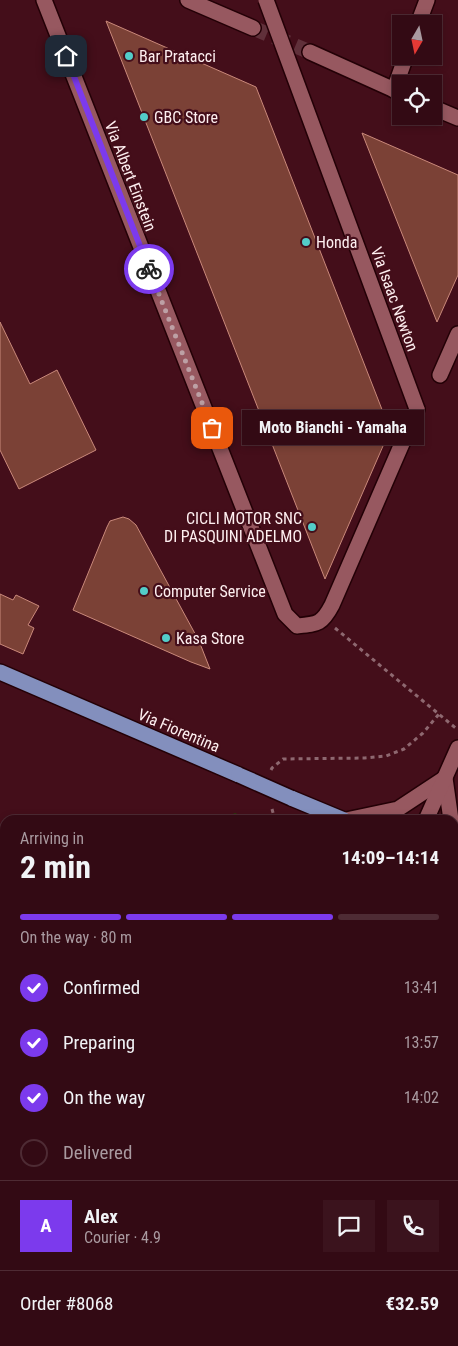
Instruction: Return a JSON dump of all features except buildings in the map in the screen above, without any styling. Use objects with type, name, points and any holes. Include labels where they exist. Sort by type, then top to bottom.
[{"type":"main road","name":"Via Fiorentina","points":[[0,672],[333,815]]},
{"type":"street","name":"Via Albert Einstein","points":[[44,0],[285,614],[297,626],[316,624],[324,620]]},
{"type":"street","points":[[188,0],[253,28]]},
{"type":"street","name":"Via Isaac Newton","points":[[266,0],[417,408],[324,620]]},
{"type":"street","points":[[421,15],[427,0]]},
{"type":"street","points":[[310,52],[392,90]]},
{"type":"street","points":[[442,111],[458,118]]},
{"type":"street","points":[[440,375],[458,334]]},
{"type":"street","points":[[428,815],[458,748]]},
{"type":"street","points":[[369,815],[398,809],[445,778]]},
{"type":"street","points":[[445,778],[450,815]]},
{"type":"path","points":[[324,620],[458,730]]},
{"type":"path","points":[[270,776],[272,768],[283,759],[386,756],[404,748],[423,733],[439,714]]},
{"type":"tunnel","points":[[253,28],[310,52]]},
{"type":"way so far","points":[[149,269],[212,428]]},
{"type":"place","name":"Bar Pratacci","points":[[129,56]]},
{"type":"place","name":"GBC Store","points":[[144,117]]},
{"type":"place","name":"Honda","points":[[306,242]]},
{"type":"place","name":"Moto Bianchi - Yamaha","points":[[212,428]]},
{"type":"place","name":"CICLI MOTOR SNC DI PASQUINI ADELMO","points":[[312,527]]},
{"type":"place","name":"Computer Service","points":[[144,591]]},
{"type":"place","name":"Kasa Store","points":[[166,638]]},
{"type":"route","points":[[66,56],[149,269]]}]
